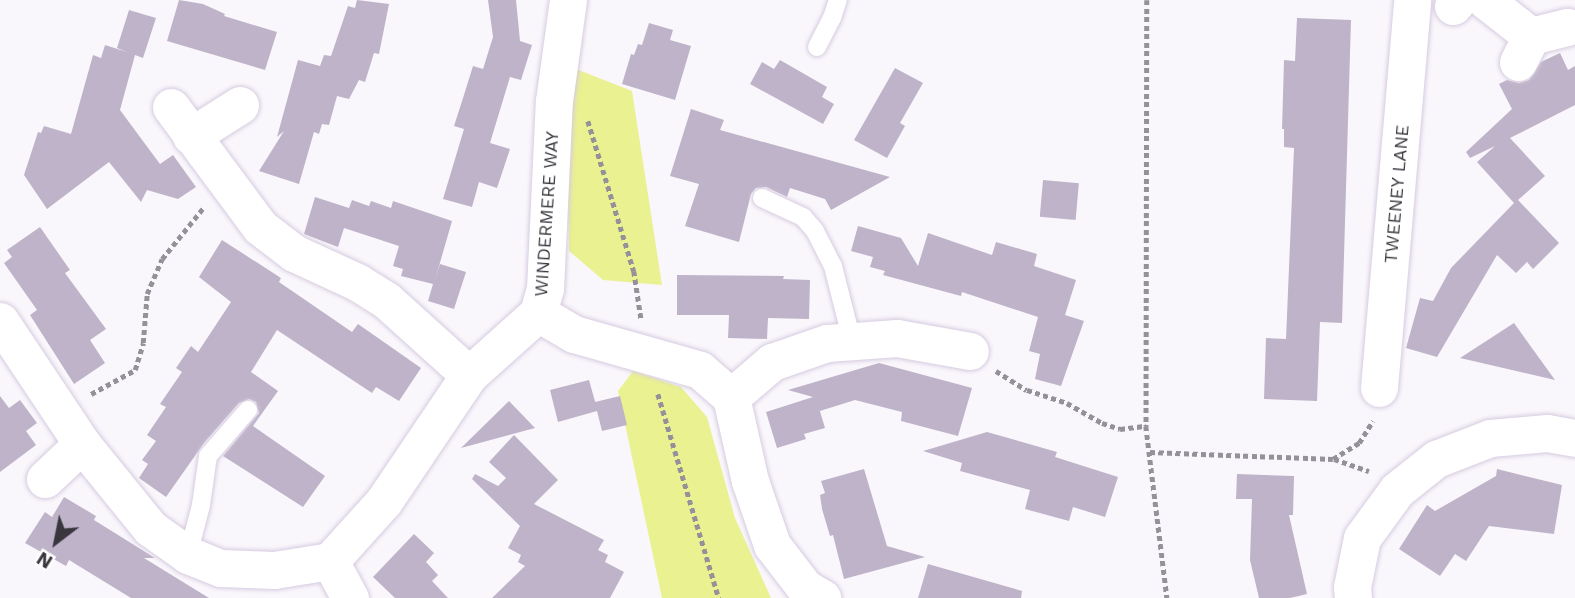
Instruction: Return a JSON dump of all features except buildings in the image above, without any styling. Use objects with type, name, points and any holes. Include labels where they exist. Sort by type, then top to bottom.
[{"type":"street","name":"WINDERMERE WAY","points":[[330,561],[384,501],[469,375],[538,313],[545,289],[554,101],[568,0]]},
{"type":"street","name":"TWEENEY LANE","points":[[1379,388],[1412,0]]},
{"type":"street","points":[[1465,2],[1525,49],[1571,26]]},
{"type":"street","points":[[240,105],[181,122],[224,183],[260,227],[294,253],[357,282],[386,300],[469,375]]},
{"type":"street","points":[[538,313],[574,334],[700,370],[731,397],[750,481],[772,545],[805,588],[822,598]]},
{"type":"street","points":[[4,335],[82,444],[149,528],[188,555],[221,568],[274,570],[330,561],[350,598]]},
{"type":"street","points":[[731,397],[772,362],[827,343],[897,338],[970,351]]},
{"type":"street","points":[[1353,598],[1352,587],[1362,538],[1397,490],[1436,459],[1490,438],[1547,433],[1575,438]]},
{"type":"street","points":[[45,479],[82,444]]},
{"type":"lane","points":[[817,47],[838,0]]},
{"type":"lane","points":[[762,198],[803,217],[815,231],[833,267],[852,341]]},
{"type":"lane","points":[[188,555],[201,505],[208,456],[248,410]]},
{"type":"path","points":[[1147,0],[1146,426],[1167,598]]},
{"type":"path","points":[[58,409],[135,370],[143,343],[147,294],[162,259],[224,183]]},
{"type":"path","points":[[970,351],[1027,390],[1067,403],[1102,423],[1120,429],[1146,426]]},
{"type":"path","points":[[1150,452],[1333,459],[1367,435],[1373,425],[1379,388]]},
{"type":"green space","points":[[571,67],[632,91],[662,285],[603,280],[569,251],[567,128]]},
{"type":"green space","points":[[633,371],[681,387],[707,417],[735,518],[771,598],[662,598],[618,391]]}]
